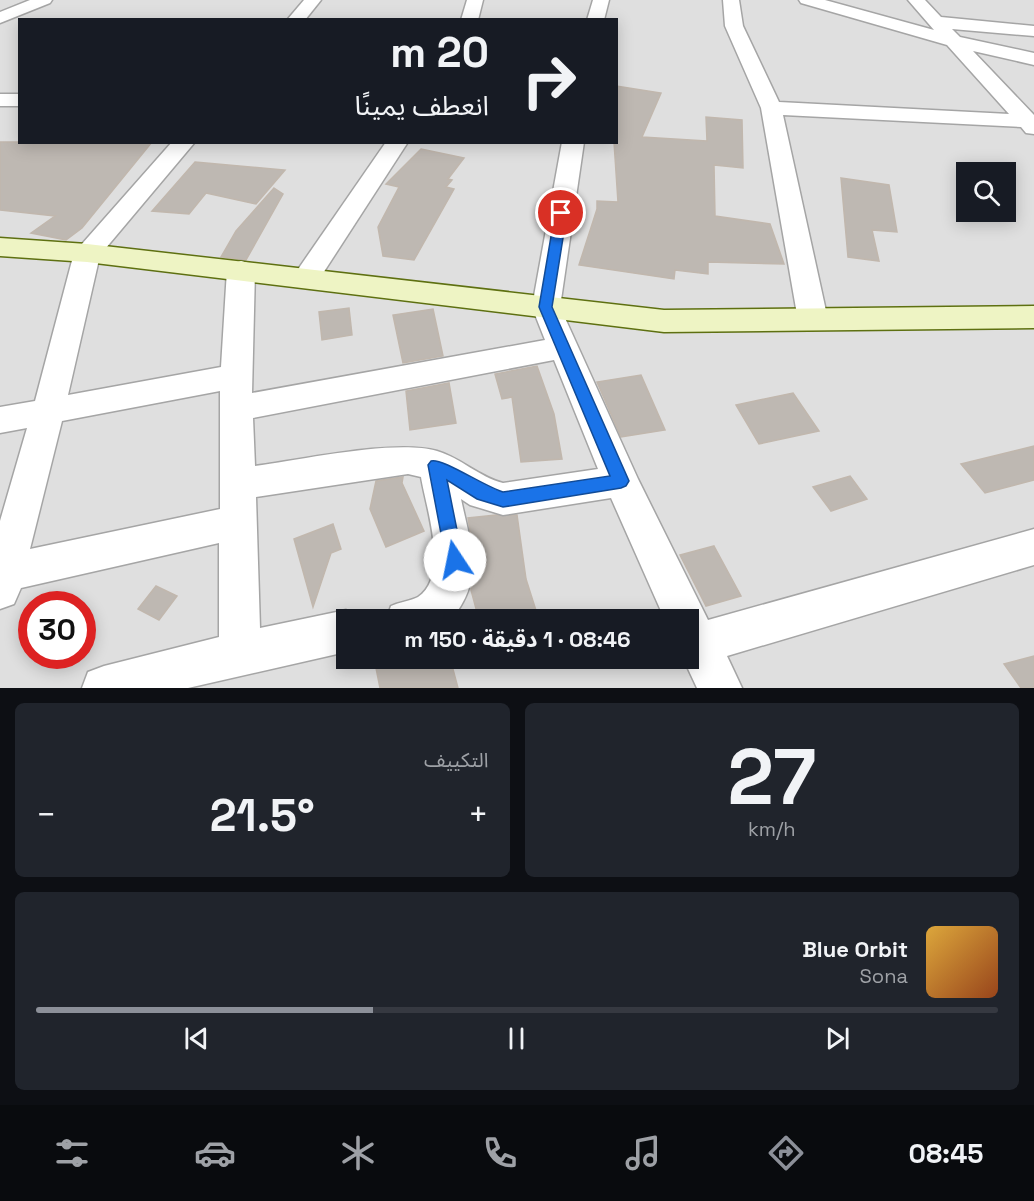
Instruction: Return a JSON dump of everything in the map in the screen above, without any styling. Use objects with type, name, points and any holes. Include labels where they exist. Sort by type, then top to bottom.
[{"type":"street","points":[[0,18],[44,0]]},
{"type":"street","points":[[297,18],[313,0]]},
{"type":"street","points":[[470,18],[475,0]]},
{"type":"street","points":[[596,18],[601,0]]},
{"type":"street","points":[[731,0],[734,26],[771,108],[813,320]]},
{"type":"street","points":[[807,0],[958,42],[1034,59]]},
{"type":"street","points":[[916,0],[1032,123]]},
{"type":"street","points":[[936,22],[1034,31]]},
{"type":"street","points":[[0,28],[18,30]]},
{"type":"street","points":[[0,100],[18,100]]},
{"type":"street","points":[[771,108],[1032,123]]},
{"type":"street","points":[[182,144],[87,253],[48,412],[1,579],[237,522]]},
{"type":"street","points":[[306,278],[396,144]]},
{"type":"street","points":[[573,144],[546,307],[621,481],[682,609]]},
{"type":"street","points":[[0,247],[87,253],[242,270],[664,321],[1034,317]]},
{"type":"street","points":[[240,653],[236,392],[242,270]]},
{"type":"street","points":[[0,420],[48,412],[236,392],[562,348]]},
{"type":"street","points":[[237,484],[408,460],[436,465],[483,494],[503,499],[621,481]]},
{"type":"street","points":[[434,609],[451,589],[455,560],[436,465]]},
{"type":"street","points":[[699,627],[1034,547]]},
{"type":"street","points":[[104,688],[240,653],[336,634]]},
{"type":"street","points":[[699,645],[720,688]]},
{"type":"shaded area","points":[[0,0],[1034,0],[1034,688],[0,688]]},
{"type":"building","points":[[618,86],[661,93],[642,137],[707,141],[706,117],[742,120],[743,168],[714,165],[715,216],[770,224],[784,264],[708,262],[708,274],[675,270],[674,279],[579,265],[597,209],[597,201],[618,202],[614,144],[618,144]]},
{"type":"building","points":[[0,142],[150,144],[82,228],[66,240],[31,233],[55,216],[0,210]]},
{"type":"building","points":[[421,149],[464,158],[448,179],[452,180],[446,187],[454,189],[414,260],[383,256],[378,227],[399,187],[386,184]]},
{"type":"building","points":[[195,162],[285,170],[256,204],[206,193],[189,214],[152,211]]},
{"type":"building","points":[[841,178],[889,185],[897,232],[872,230],[879,261],[848,257]]},
{"type":"building","points":[[274,188],[283,194],[246,260],[221,257],[236,231]]},
{"type":"building","points":[[349,308],[352,335],[322,340],[319,312]]},
{"type":"building","points":[[433,309],[443,356],[403,363],[393,315]]},
{"type":"building","points":[[537,366],[554,414],[562,459],[521,462],[512,397],[502,399],[495,374]]},
{"type":"building","points":[[641,375],[665,430],[621,437],[597,382]]},
{"type":"building","points":[[449,383],[456,423],[410,430],[406,391]]},
{"type":"building","points":[[793,393],[819,431],[759,444],[736,405]]},
{"type":"building","points":[[1034,446],[1034,480],[985,493],[961,464]]},
{"type":"building","points":[[850,476],[867,499],[831,511],[813,487]]},
{"type":"building","points":[[403,477],[402,483],[424,531],[386,547],[370,509],[376,481]]},
{"type":"building","points":[[517,515],[526,579],[536,609],[476,609],[471,590],[475,562],[468,518]]},
{"type":"building","points":[[333,524],[341,549],[331,553],[313,607],[294,539]]},
{"type":"building","points":[[714,546],[741,596],[706,606],[680,555]]},
{"type":"building","points":[[156,586],[177,596],[159,620],[138,609]]},
{"type":"building","points":[[1034,656],[1034,688],[1021,688],[1004,664]]},
{"type":"building","points":[[376,669],[453,669],[458,688],[380,688]]},
{"type":"route","points":[[455,560],[436,465],[483,494],[503,499],[621,481],[546,307],[561,213]]}]
